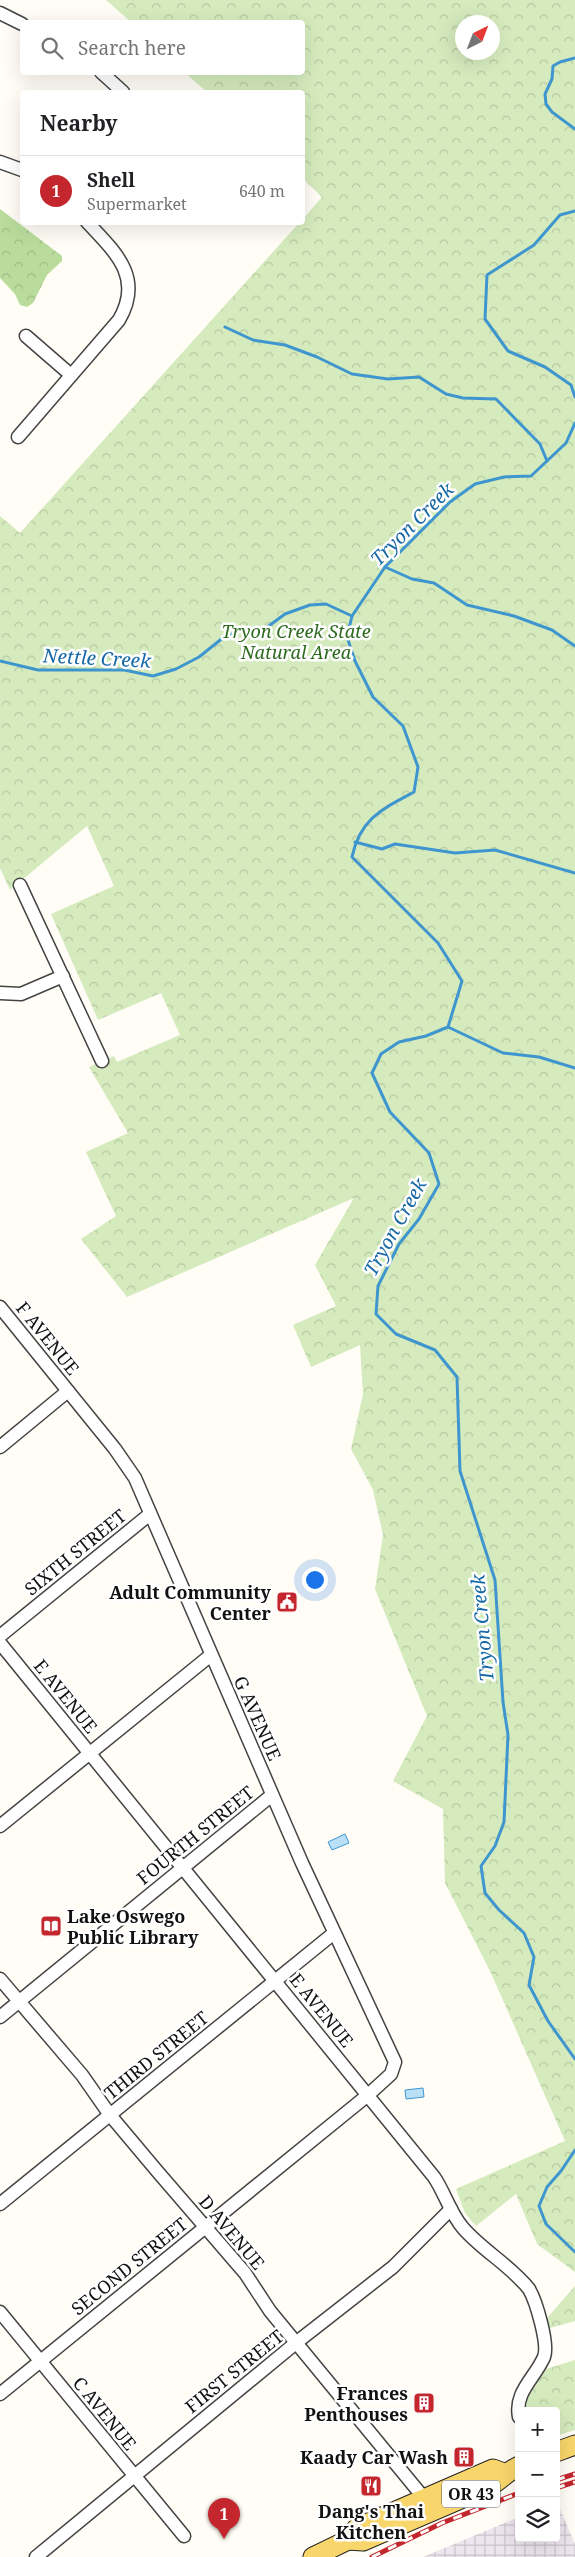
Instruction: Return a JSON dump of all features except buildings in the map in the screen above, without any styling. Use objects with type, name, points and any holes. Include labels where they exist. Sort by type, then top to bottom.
[{"type":"main road","points":[[560,2451],[575,2445]]},
{"type":"main road","name":"OR 43","points":[[314,2557],[348,2540],[357,2528],[429,2505],[493,2470],[511,2469]]},
{"type":"street","points":[[0,13],[20,23]]},
{"type":"street","points":[[104,75],[121,90]]},
{"type":"street","points":[[0,162],[20,169]]},
{"type":"street","points":[[18,437],[119,320],[127,304],[130,293],[128,279],[118,256],[90,225]]},
{"type":"street","points":[[26,336],[71,375]]},
{"type":"street","points":[[20,885],[102,1061]]},
{"type":"street","points":[[0,993],[21,994],[63,976]]},
{"type":"street","name":"F AVENUE","points":[[0,1307],[68,1391]]},
{"type":"street","points":[[0,1447],[68,1391]]},
{"type":"street","name":"G AVENUE","points":[[68,1391],[129,1468],[334,1933],[395,2060],[394,2069]]},
{"type":"street","name":"SIXTH STREET","points":[[0,1636],[150,1514]]},
{"type":"street","name":"E AVENUE","points":[[0,1643],[434,2177],[464,2229],[520,2278],[533,2297],[545,2352],[519,2399],[519,2407]]},
{"type":"street","points":[[0,1826],[211,1655]]},
{"type":"street","name":"FOURTH STREET","points":[[0,2016],[272,1795]]},
{"type":"street","name":"THIRD STREET","points":[[0,2204],[334,1933]]},
{"type":"street","name":"D AVENUE","points":[[0,1978],[18,2002],[82,2075],[110,2115],[204,2227],[245,2272],[270,2311],[429,2505]]},
{"type":"street","name":"SECOND STREET","points":[[0,2394],[368,2095],[394,2069]]},
{"type":"street","name":"FIRST STREET","points":[[36,2557],[297,2342],[393,2267],[451,2209]]},
{"type":"street","name":"C AVENUE","points":[[0,2312],[184,2536]]},
{"type":"shaded area","points":[[560,2509],[575,2544],[575,2557],[423,2557],[515,2519],[515,2542],[560,2542]]},
{"type":"green space","name":"Tryon Creek State Natural Area","points":[[106,0],[575,0],[575,2272],[537,2244],[516,2194],[476,2226],[465,2213],[456,2189],[565,2141],[491,1973],[445,1883],[443,1809],[393,1781],[427,1716],[375,1589],[383,1535],[373,1490],[351,1449],[363,1394],[360,1345],[311,1367],[293,1325],[336,1306],[315,1265],[354,1198],[127,1297],[81,1239],[116,1216],[86,1152],[128,1133],[89,1067],[114,1056],[117,1062],[180,1035],[161,993],[98,1020],[51,914],[114,886],[87,826],[10,890],[0,868],[0,516],[20,533],[297,225],[305,225],[305,217],[322,197],[305,181],[305,90],[205,90],[187,75],[305,75],[305,20],[129,20]]},
{"type":"green space","points":[[0,209],[62,256],[62,261],[47,275],[33,303],[27,307],[20,305],[15,294],[0,278]]},
{"type":"green space","points":[[575,2286],[575,2321],[550,2328],[547,2318]]},
{"type":"green space","points":[[575,2360],[575,2430],[560,2435],[560,2407],[524,2407],[524,2403],[546,2369]]},
{"type":"water","points":[[345,1834],[349,1843],[332,1850],[328,1842]]},
{"type":"water","points":[[423,2088],[424,2097],[406,2099],[405,2090]]},
{"type":"waterway","name":"Tryon Creek","points":[[575,58],[553,66],[552,79],[545,94],[546,104],[552,112],[575,129]]},
{"type":"waterway","name":"Tryon Creek","points":[[575,211],[560,215],[534,245],[487,275],[485,319],[508,351],[545,367],[571,385],[575,397]]},
{"type":"waterway","points":[[225,327],[253,340],[285,345],[317,357],[352,374],[388,379],[419,377],[446,394],[463,398],[496,399],[540,444],[547,461]]},
{"type":"waterway","name":"Tryon Creek","points":[[575,423],[566,443],[531,476],[504,477],[475,484],[450,502],[385,567],[352,616],[347,637],[355,661],[373,697],[403,726],[418,767],[414,792],[382,810],[367,824],[361,833],[352,857],[438,943],[462,981],[448,1027],[426,1036],[399,1042],[381,1054],[372,1073],[390,1112],[429,1153],[439,1184],[419,1219],[399,1244],[378,1286],[376,1314],[396,1334],[435,1350],[457,1377],[460,1471],[495,1580],[503,1702],[508,1735],[504,1822],[495,1846],[481,1866],[485,1893],[499,1910],[524,1933],[534,1957],[529,1985],[548,2021],[575,2059]]},
{"type":"waterway","points":[[385,567],[412,579],[434,583],[467,605],[514,616],[552,630],[575,646]]},
{"type":"waterway","name":"Nettle Creek","points":[[0,661],[38,670],[124,670],[153,676],[176,669],[199,657],[224,637],[243,630],[266,628],[285,614],[310,605],[326,604],[352,616]]},
{"type":"waterway","points":[[355,842],[382,849],[395,844],[455,853],[495,850],[575,873]]},
{"type":"waterway","points":[[448,1027],[503,1053],[539,1057],[575,1068]]},
{"type":"waterway","name":"Tryon Creek","points":[[575,2150],[561,2171],[547,2187],[539,2206],[546,2224],[575,2252]]},
{"type":"railway","points":[[560,2479],[575,2474]]},
{"type":"railway","points":[[560,2487],[575,2482]]},
{"type":"railway","points":[[372,2557],[442,2523],[515,2495]]},
{"type":"place","name":"Adult Community Center","points":[[287,1602]]},
{"type":"place","name":"Lake Oswego Public Library","points":[[51,1926]]},
{"type":"place","name":"Frances Penthouses","points":[[424,2403]]},
{"type":"place","name":"Kaady Car Wash","points":[[464,2457]]},
{"type":"place","name":"Dang's Thai Kitchen","points":[[371,2486]]},
{"type":"place","name":"Shell","points":[[224,2539]]}]
